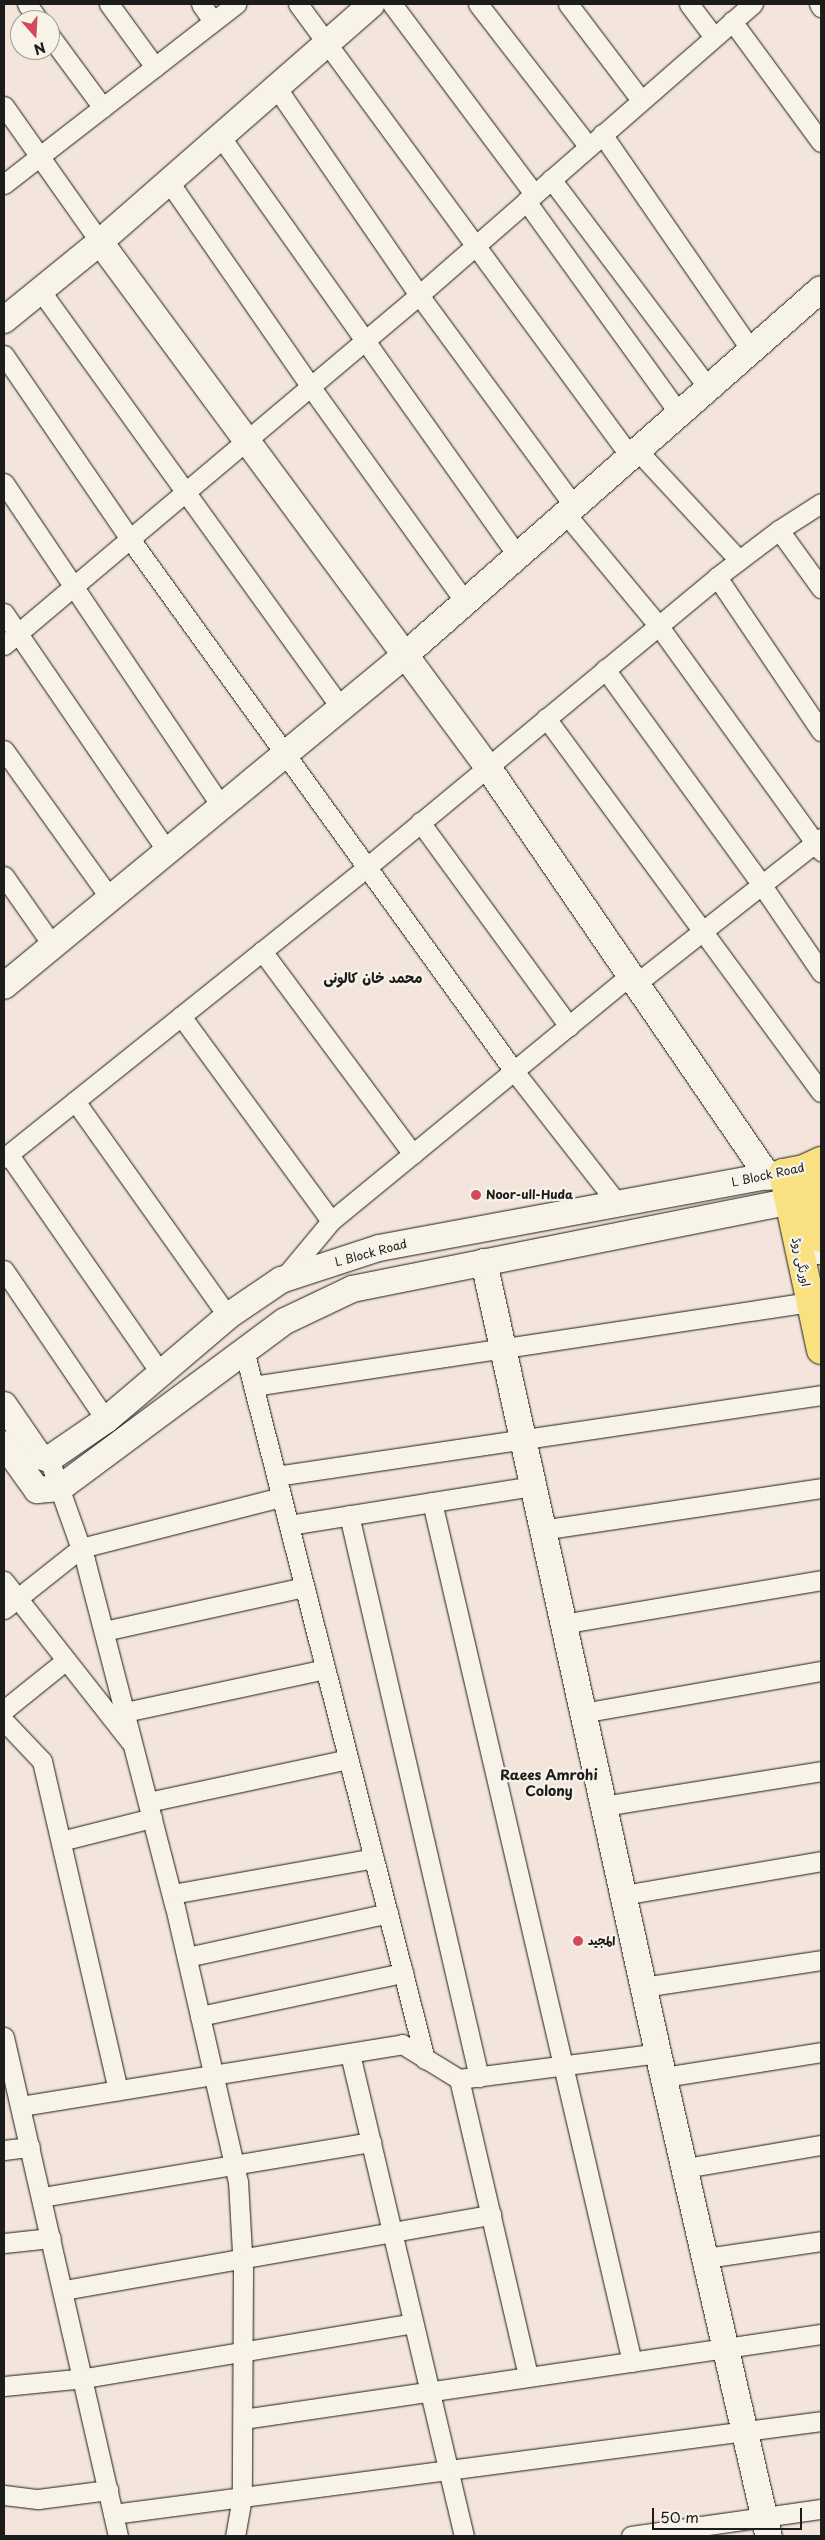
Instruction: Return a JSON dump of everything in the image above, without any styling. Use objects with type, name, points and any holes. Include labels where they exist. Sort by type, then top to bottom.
[{"type":"main road","name":"اورنگی روڈ","points":[[794,1170],[808,1197],[821,1238]]},
{"type":"main road","name":"اورنگی روڈ","points":[[808,1197],[811,1254],[810,1302],[821,1350]]},
{"type":"street","points":[[109,4],[155,67]]},
{"type":"street","points":[[200,4],[213,22]]},
{"type":"street","points":[[4,184],[236,4]]},
{"type":"street","points":[[298,4],[634,453],[739,560]]},
{"type":"street","points":[[4,320],[100,242],[372,4]]},
{"type":"street","points":[[392,4],[530,197],[679,413]]},
{"type":"street","points":[[478,4],[595,140],[751,350]]},
{"type":"street","points":[[568,4],[641,100]]},
{"type":"street","points":[[689,4],[714,37]]},
{"type":"street","points":[[11,639],[419,295],[753,4]]},
{"type":"street","points":[[732,21],[821,142]]},
{"type":"street","points":[[60,50],[103,108]]},
{"type":"street","points":[[276,87],[419,295],[570,509],[819,844],[761,884],[703,930],[569,1026],[331,1221],[281,1280]]},
{"type":"street","points":[[4,106],[100,242],[487,766],[635,978],[794,1170]]},
{"type":"street","points":[[220,136],[366,339],[518,556]]},
{"type":"street","points":[[551,179],[708,387]]},
{"type":"street","points":[[169,182],[310,386],[465,602]]},
{"type":"street","points":[[4,986],[404,656],[821,289]]},
{"type":"street","points":[[40,290],[341,708]]},
{"type":"street","points":[[4,355],[130,538],[514,1071],[617,1203]]},
{"type":"street","points":[[4,483],[222,807]]},
{"type":"street","points":[[160,1372],[6,1156],[367,867],[717,577],[779,530],[821,504]]},
{"type":"street","points":[[779,530],[821,588]]},
{"type":"street","points":[[717,577],[821,731]]},
{"type":"street","points":[[4,613],[11,639],[167,851]]},
{"type":"street","points":[[605,669],[761,884],[821,972]]},
{"type":"street","points":[[546,718],[821,1092]]},
{"type":"street","points":[[4,750],[110,898]]},
{"type":"street","points":[[420,822],[569,1026]]},
{"type":"street","points":[[4,876],[53,946]]},
{"type":"street","points":[[262,951],[413,1154]]},
{"type":"street","points":[[180,1016],[331,1221]]},
{"type":"street","points":[[75,1101],[228,1316]]},
{"type":"street","name":"L Block Road","points":[[49,1459],[106,1420],[228,1316],[281,1280],[379,1248],[794,1170]]},
{"type":"street","points":[[4,1444],[37,1490],[60,1488],[284,1321],[352,1289],[808,1197]]},
{"type":"street","points":[[484,1262],[541,1530],[643,1987],[747,2430],[767,2526]]},
{"type":"street","points":[[4,1270],[106,1420]]},
{"type":"street","points":[[253,1386],[810,1302]]},
{"type":"street","points":[[244,1350],[425,2059]]},
{"type":"street","points":[[276,1476],[821,1395]]},
{"type":"street","points":[[4,1405],[39,1456],[49,1459],[81,1548],[172,1894],[235,2165],[238,2181],[242,2259],[243,2419],[242,2497],[234,2536]]},
{"type":"street","points":[[288,1525],[532,1486]]},
{"type":"street","points":[[541,1530],[821,1488]]},
{"type":"street","points":[[10,1604],[81,1548],[281,1497]]},
{"type":"street","points":[[432,1502],[632,2362]]},
{"type":"street","points":[[349,1515],[479,2077]]},
{"type":"street","points":[[562,1624],[821,1580]]},
{"type":"street","points":[[4,1581],[10,1604],[65,1660],[134,1746]]},
{"type":"street","points":[[104,1631],[304,1587]]},
{"type":"street","points":[[4,1710],[65,1660]]},
{"type":"street","points":[[125,1712],[326,1669]]},
{"type":"street","points":[[582,1714],[821,1671]]},
{"type":"street","points":[[4,1721],[42,1761],[118,2090]]},
{"type":"street","points":[[61,1841],[150,1810],[348,1759]]},
{"type":"street","points":[[603,1806],[821,1771]]},
{"type":"street","points":[[172,1894],[374,1858]]},
{"type":"street","points":[[623,1895],[821,1862]]},
{"type":"street","points":[[186,1957],[388,1913]]},
{"type":"street","points":[[643,1987],[821,1960]]},
{"type":"street","points":[[200,2016],[403,1973]]},
{"type":"street","points":[[21,2106],[350,2054],[402,2044],[459,2079],[563,2065],[661,2065],[821,2052]]},
{"type":"street","points":[[5,2048],[21,2106],[64,2290],[118,2536]]},
{"type":"street","points":[[350,2054],[464,2536]]},
{"type":"street","points":[[459,2079],[528,2376]]},
{"type":"street","points":[[42,2197],[371,2142]]},
{"type":"street","points":[[685,2168],[821,2145]]},
{"type":"street","points":[[4,2150],[30,2147]]},
{"type":"street","points":[[64,2290],[491,2215]]},
{"type":"street","points":[[4,2243],[51,2238]]},
{"type":"street","points":[[706,2258],[821,2241]]},
{"type":"street","points":[[4,2386],[84,2378],[243,2353],[413,2323]]},
{"type":"street","points":[[243,2419],[429,2390],[728,2350],[821,2334]]},
{"type":"street","points":[[113,2514],[821,2421]]},
{"type":"street","points":[[4,2495],[38,2499],[108,2490]]},
{"type":"street","points":[[631,2536],[767,2526],[821,2509]]},
{"type":"place","name":"Noor-ull-Huda","points":[[476,1195]]},
{"type":"place","name":"المجید","points":[[578,1941]]},
{"type":"district","name":"محمد خان کالونی","points":[[373,978]]},
{"type":"district","name":"Raees Amrohi Colony","points":[[549,1784]]}]
